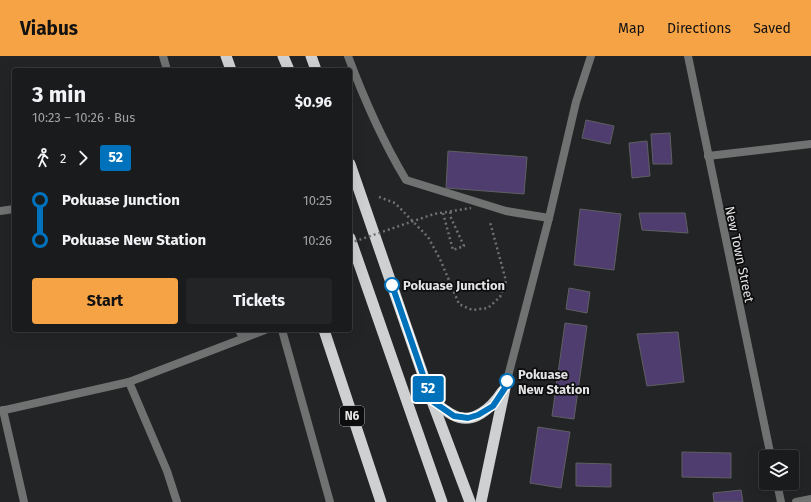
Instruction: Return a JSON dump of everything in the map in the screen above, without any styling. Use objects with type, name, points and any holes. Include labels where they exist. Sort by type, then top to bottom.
[{"type":"highway","points":[[226,56],[229,68]]},
{"type":"highway","points":[[283,56],[288,68]]},
{"type":"highway","points":[[311,56],[315,68]]},
{"type":"highway","points":[[352,170],[432,401],[470,502]]},
{"type":"highway","points":[[352,244],[442,502]]},
{"type":"highway","name":"N6","points":[[325,332],[381,502]]},
{"type":"highway","points":[[432,401],[454,416],[468,418],[478,415],[493,406],[505,388]]},
{"type":"highway","points":[[481,502],[505,388]]},
{"type":"street","points":[[163,56],[166,68]]},
{"type":"street","points":[[348,56],[367,106],[387,147],[406,180],[506,211],[550,218]]},
{"type":"street","points":[[505,388],[550,218],[576,102],[583,76],[591,56]]},
{"type":"street","name":"New Town Street","points":[[688,56],[770,450]]},
{"type":"street","points":[[708,156],[811,144]]},
{"type":"street","points":[[0,211],[12,209]]},
{"type":"street","points":[[240,332],[243,338]]},
{"type":"street","points":[[24,502],[2,411],[129,382],[260,332]]},
{"type":"street","points":[[283,332],[330,502]]},
{"type":"street","points":[[129,382],[167,471],[177,502]]},
{"type":"street","points":[[778,490],[781,502]]},
{"type":"street","points":[[796,502],[811,499]]},
{"type":"path","points":[[359,190],[395,203],[428,237],[440,259],[459,304],[472,310],[488,308],[500,298],[506,281],[490,221],[486,216]]},
{"type":"path","points":[[352,242],[434,214],[471,208],[477,210]]},
{"type":"path","points":[[443,212],[453,250],[464,246],[451,218]]},
{"type":"building","points":[[586,120],[614,126],[610,144],[582,138]]},
{"type":"building","points":[[670,133],[672,164],[653,164],[651,134]]},
{"type":"building","points":[[647,141],[650,176],[632,178],[629,143]]},
{"type":"building","points":[[448,151],[527,157],[524,194],[446,188]]},
{"type":"building","points":[[580,209],[621,214],[614,270],[574,265]]},
{"type":"building","points":[[639,213],[685,213],[688,233],[642,230]]},
{"type":"building","points":[[569,288],[590,292],[587,313],[566,309]]},
{"type":"building","points":[[565,323],[587,326],[574,419],[552,416]]},
{"type":"building","points":[[678,332],[684,382],[647,386],[637,334]]},
{"type":"building","points":[[538,427],[570,432],[561,488],[530,483]]},
{"type":"building","points":[[682,452],[731,453],[731,478],[682,477]]},
{"type":"building","points":[[576,463],[611,464],[611,487],[576,486]]},
{"type":"building","points":[[741,490],[743,502],[714,502],[713,493]]},
{"type":"bus line","name":"52","points":[[392,285],[432,401],[454,416],[468,418],[478,415],[493,406],[505,388],[507,381]]},
{"type":"place","name":"Pokuase Junction","points":[[392,285]]},
{"type":"place","name":"Pokuase New Station","points":[[507,381]]}]
